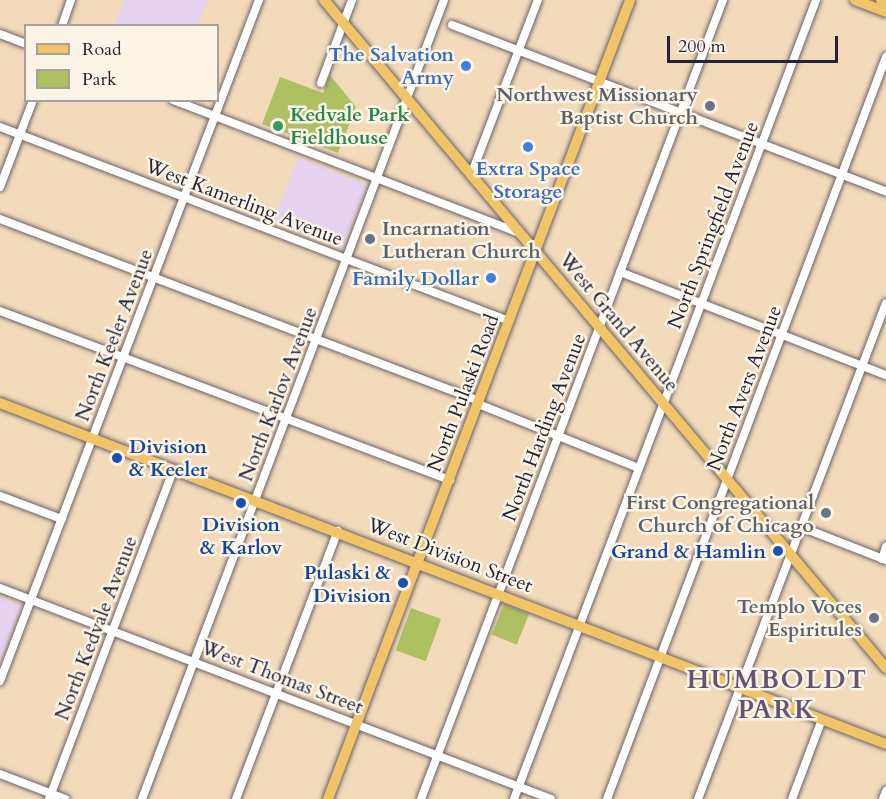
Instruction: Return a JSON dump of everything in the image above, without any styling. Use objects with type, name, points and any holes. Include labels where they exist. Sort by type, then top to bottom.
[{"type":"main road","name":"West Grand Avenue","points":[[324,0],[727,480],[884,661]]},
{"type":"main road","name":"North Pulaski Road","points":[[328,799],[630,0]]},
{"type":"main road","points":[[855,0],[886,12]]},
{"type":"main road","points":[[880,0],[886,2]]},
{"type":"main road","name":"West Division Street","points":[[0,403],[419,562],[886,744]]},
{"type":"street","points":[[63,24],[71,0]]},
{"type":"street","name":"North Keeler Avenue","points":[[0,681],[259,0]]},
{"type":"street","points":[[321,83],[352,0]]},
{"type":"street","name":"North Karlov Avenue","points":[[142,799],[444,0]]},
{"type":"street","points":[[471,175],[538,0]]},
{"type":"street","name":"North Harding Avenue","points":[[421,799],[723,0]]},
{"type":"street","name":"North Springfield Avenue","points":[[514,799],[816,0]]},
{"type":"street","points":[[453,25],[886,192]]},
{"type":"street","points":[[0,34],[24,43]]},
{"type":"street","name":"North Avers Avenue","points":[[606,799],[886,57]]},
{"type":"street","points":[[0,187],[32,102]]},
{"type":"street","points":[[178,102],[519,233]]},
{"type":"street","name":"West Kamerling Avenue","points":[[0,127],[509,321]]},
{"type":"street","points":[[0,219],[316,339],[639,468]]},
{"type":"street","points":[[620,272],[886,375]]},
{"type":"street","points":[[698,799],[886,303]]},
{"type":"street","points":[[0,310],[450,480]]},
{"type":"street","name":"North Kedvale Avenue","points":[[50,796],[174,469]]},
{"type":"street","points":[[0,496],[62,519]]},
{"type":"street","points":[[801,527],[884,559],[886,547]]},
{"type":"street","points":[[236,799],[338,531]]},
{"type":"street","name":"West Thomas Street","points":[[0,588],[551,799]]},
{"type":"street","points":[[792,799],[822,719]]},
{"type":"street","points":[[0,774],[50,796],[65,799]]},
{"type":"street","points":[[883,799],[886,791]]},
{"type":"shaded area","points":[[124,0],[208,0],[198,24],[114,24]]},
{"type":"shaded area","points":[[298,158],[367,185],[342,249],[273,222]]},
{"type":"shaded area","points":[[0,597],[21,605],[0,662]]},
{"type":"green space","points":[[330,75],[356,107],[338,153],[262,124],[280,77],[323,93]]},
{"type":"green space","points":[[504,604],[529,614],[517,645],[492,635]]},
{"type":"green space","points":[[411,608],[441,619],[426,661],[396,650]]},
{"type":"place","name":"The Salvation Army","points":[[466,66]]},
{"type":"place","name":"Northwest Missionary Baptist Church","points":[[710,106]]},
{"type":"place","name":"Kedvale Park Fieldhouse","points":[[278,126]]},
{"type":"place","name":"Extra Space Storage","points":[[528,147]]},
{"type":"place","name":"Incarnation Lutheran Church","points":[[370,239]]},
{"type":"place","name":"Family Dollar","points":[[491,278]]},
{"type":"place","name":"Division & Keeler","points":[[117,458]]},
{"type":"place","name":"Division & Karlov","points":[[241,503]]},
{"type":"place","name":"First Congregational Church of Chicago","points":[[826,513]]},
{"type":"place","name":"Grand & Hamlin","points":[[778,551]]},
{"type":"place","name":"Pulaski & Division","points":[[403,583]]},
{"type":"place","name":"Templo Voces Espiritules","points":[[874,618]]},
{"type":"district","name":"HUMBOLDT PARK","points":[[777,695]]}]
